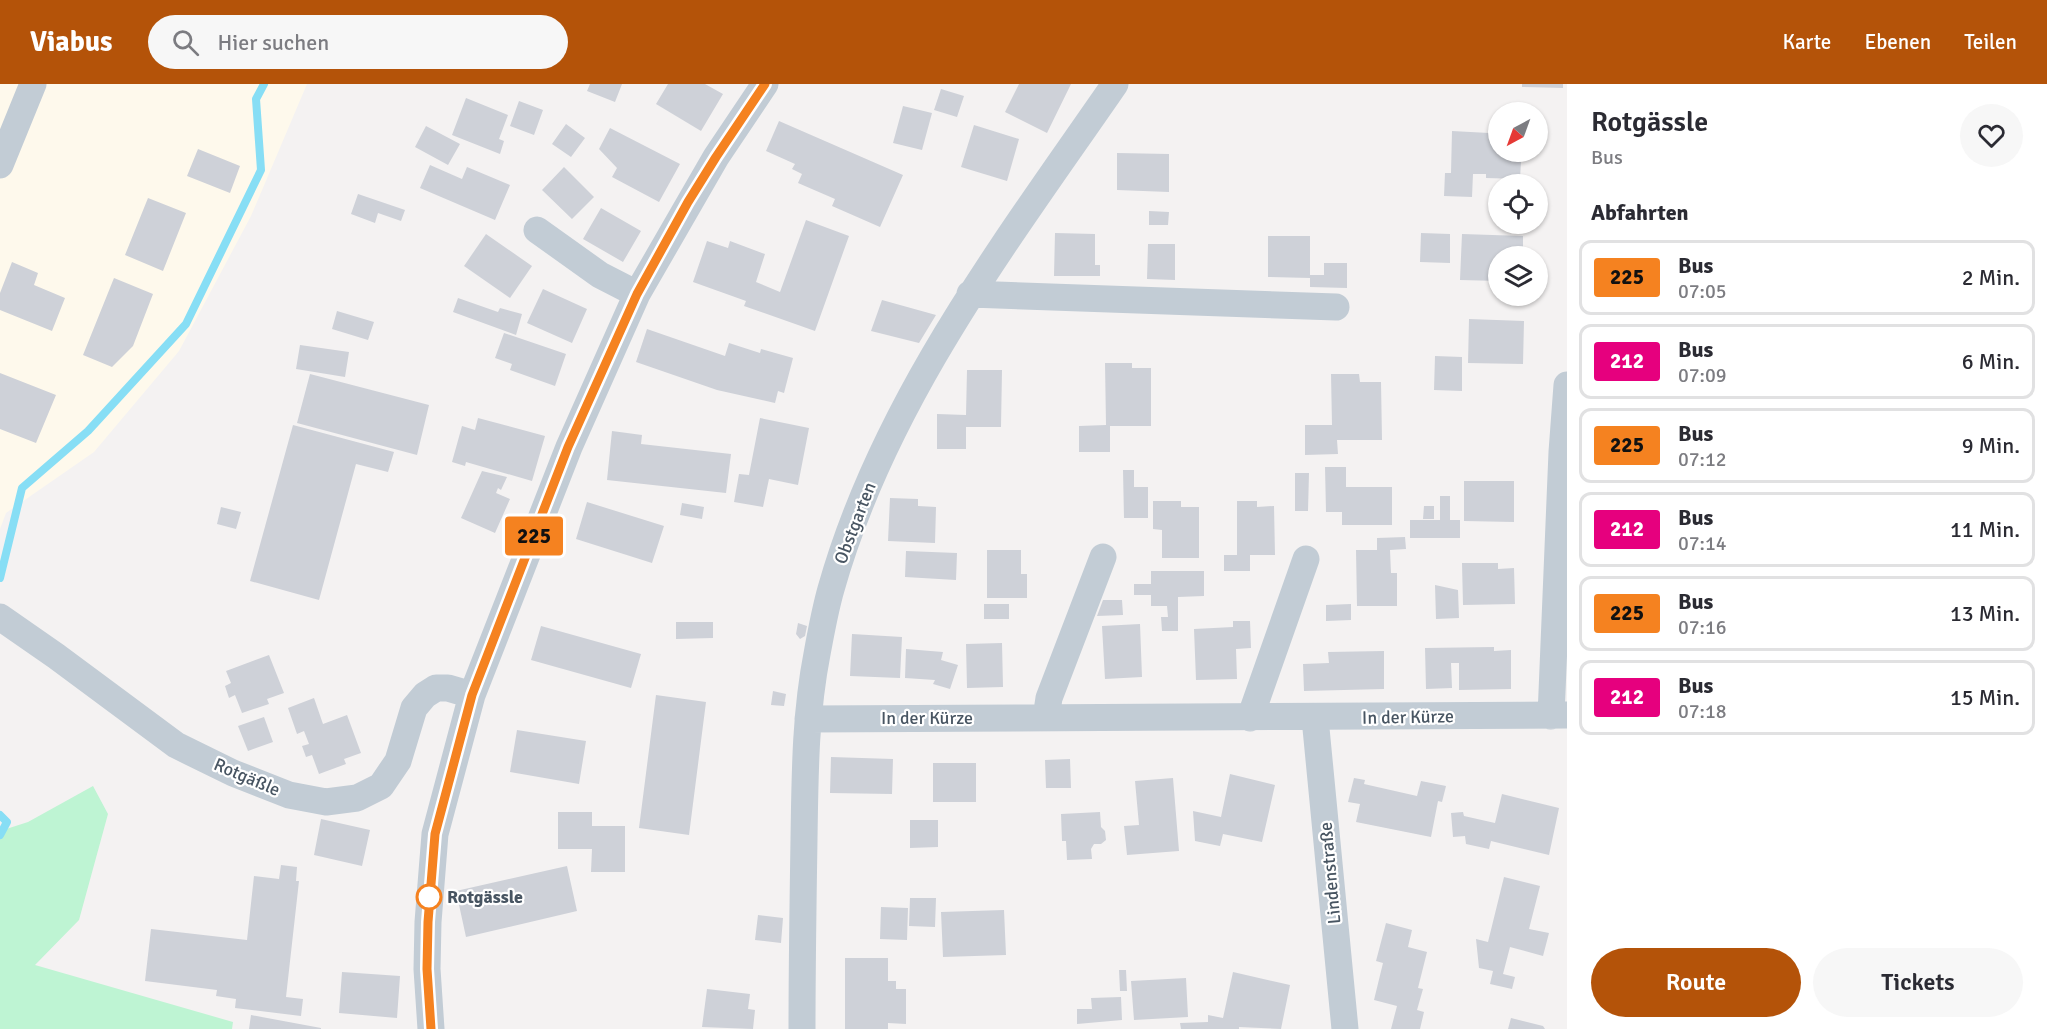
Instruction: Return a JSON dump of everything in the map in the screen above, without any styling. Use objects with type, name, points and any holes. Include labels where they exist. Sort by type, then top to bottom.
[{"type":"street","points":[[0,165],[33,84]]},
{"type":"street","points":[[431,1029],[427,969],[435,834],[472,695],[568,447],[637,294],[699,184],[765,84]]},
{"type":"street","name":"Obstgarten","points":[[802,1029],[805,756],[816,656],[830,589],[858,510],[894,430],[970,294],[1115,84]]},
{"type":"street","points":[[537,230],[600,275],[637,294]]},
{"type":"street","points":[[970,294],[1336,307]]},
{"type":"street","points":[[1559,715],[1562,452],[1567,385]]},
{"type":"street","points":[[1046,718],[1049,698],[1103,556]]},
{"type":"street","points":[[1250,718],[1306,560]]},
{"type":"street","name":"Rotgäßle","points":[[0,618],[56,656],[176,745],[233,773],[289,795],[326,802],[357,798],[381,786],[398,761],[414,708],[425,694],[436,688],[448,688],[472,695]]},
{"type":"street","name":"In der Kürze","points":[[808,719],[1559,715]]},
{"type":"street","name":"Lindenstraße","points":[[1315,718],[1345,1029]]},
{"type":"shaded area","points":[[0,84],[307,84],[251,216],[179,351],[94,452],[6,513],[0,529]]},
{"type":"green space","points":[[93,786],[108,814],[79,920],[35,965],[233,1022],[232,1029],[0,1029],[0,831],[28,822]]},
{"type":"building","points":[[590,84],[622,84],[615,102],[587,91]]},
{"type":"building","points":[[668,84],[705,84],[723,94],[701,131],[656,104]]},
{"type":"building","points":[[1019,84],[1071,84],[1047,133],[1005,112]]},
{"type":"building","points":[[1522,84],[1563,84],[1563,88],[1522,87]]},
{"type":"building","points":[[941,89],[964,96],[957,117],[934,110]]},
{"type":"building","points":[[466,98],[508,115],[499,139],[504,141],[500,154],[452,135]]},
{"type":"building","points":[[519,101],[543,110],[534,135],[510,126]]},
{"type":"building","points":[[903,106],[932,113],[922,150],[893,143]]},
{"type":"building","points":[[779,121],[903,175],[880,227],[832,206],[835,199],[798,183],[802,174],[792,169],[795,164],[766,151]]},
{"type":"building","points":[[566,124],[585,138],[571,157],[552,144]]},
{"type":"building","points":[[974,125],[1019,139],[1007,181],[961,167]]},
{"type":"building","points":[[426,126],[460,144],[448,165],[415,147]]},
{"type":"building","points":[[610,128],[680,164],[659,202],[612,177],[617,168],[599,149]]},
{"type":"building","points":[[1452,131],[1488,133],[1488,162],[1521,162],[1520,174],[1488,174],[1488,178],[1486,174],[1473,174],[1472,197],[1444,196],[1445,173],[1451,173]]},
{"type":"building","points":[[198,149],[240,166],[230,193],[187,176]]},
{"type":"building","points":[[1117,153],[1169,154],[1169,192],[1117,190]]},
{"type":"building","points":[[430,165],[462,179],[467,167],[510,185],[495,220],[420,188]]},
{"type":"building","points":[[564,167],[594,197],[572,219],[542,190]]},
{"type":"building","points":[[358,194],[405,210],[401,221],[378,213],[375,223],[351,214]]},
{"type":"building","points":[[148,198],[186,213],[163,271],[125,255]]},
{"type":"building","points":[[601,208],[641,231],[623,262],[583,239]]},
{"type":"building","points":[[1149,211],[1169,212],[1168,225],[1149,225]]},
{"type":"building","points":[[806,220],[849,236],[815,331],[744,306],[746,301],[693,282],[707,241],[728,248],[730,241],[765,254],[756,282],[780,292]]},
{"type":"building","points":[[1055,233],[1095,234],[1095,265],[1100,265],[1100,276],[1054,276]]},
{"type":"building","points":[[1421,233],[1450,234],[1450,263],[1420,262]]},
{"type":"building","points":[[486,234],[532,266],[510,298],[464,266]]},
{"type":"building","points":[[1462,234],[1523,236],[1523,246],[1488,246],[1488,281],[1460,280]]},
{"type":"building","points":[[1268,236],[1310,236],[1310,275],[1324,275],[1324,263],[1347,263],[1347,288],[1310,287],[1310,278],[1268,277]]},
{"type":"building","points":[[1148,244],[1175,244],[1175,280],[1147,279]]},
{"type":"building","points":[[12,262],[38,273],[34,285],[65,298],[52,331],[0,310],[0,293]]},
{"type":"building","points":[[114,278],[153,294],[133,346],[112,367],[83,355]]},
{"type":"building","points":[[543,289],[587,309],[572,343],[527,323]]},
{"type":"building","points":[[458,298],[498,312],[500,308],[522,314],[516,335],[453,312]]},
{"type":"building","points":[[882,300],[936,315],[919,343],[871,331]]},
{"type":"building","points":[[337,311],[374,322],[368,340],[332,329]]},
{"type":"building","points":[[1469,319],[1524,321],[1523,364],[1468,363]]},
{"type":"building","points":[[647,329],[725,356],[729,343],[760,353],[761,349],[793,358],[784,393],[778,391],[775,403],[717,390],[636,362]]},
{"type":"building","points":[[504,333],[566,354],[555,386],[510,370],[512,364],[495,358]]},
{"type":"building","points":[[300,345],[349,352],[345,377],[296,369]]},
{"type":"building","points":[[1435,356],[1462,357],[1462,391],[1434,390]]},
{"type":"building","points":[[1105,363],[1132,363],[1132,368],[1151,368],[1151,426],[1110,426],[1110,452],[1079,452],[1079,426],[1106,425]]},
{"type":"building","points":[[967,370],[1002,370],[1001,427],[966,427],[966,449],[937,449],[937,414],[966,415]]},
{"type":"building","points":[[0,373],[56,395],[36,443],[0,429]]},
{"type":"building","points":[[310,374],[429,405],[417,455],[297,423]]},
{"type":"building","points":[[1331,374],[1359,374],[1360,382],[1381,382],[1382,440],[1337,440],[1338,454],[1305,455],[1305,425],[1332,425]]},
{"type":"building","points":[[478,418],[545,436],[532,481],[466,462],[465,466],[452,462],[462,426],[475,430]]},
{"type":"building","points":[[760,418],[809,428],[798,485],[769,479],[763,507],[734,502],[739,474],[749,475]]},
{"type":"building","points":[[293,425],[394,452],[388,472],[356,464],[319,600],[250,581]]},
{"type":"building","points":[[612,431],[642,435],[641,444],[731,454],[726,493],[607,480]]},
{"type":"building","points":[[1325,467],[1346,467],[1346,487],[1392,487],[1392,525],[1342,525],[1342,512],[1326,512]]},
{"type":"building","points":[[1123,470],[1134,470],[1134,487],[1148,487],[1148,518],[1124,518]]},
{"type":"building","points":[[482,471],[507,477],[501,490],[498,488],[496,493],[510,499],[495,533],[461,518]]},
{"type":"building","points":[[1295,473],[1309,473],[1308,511],[1295,511]]},
{"type":"building","points":[[1464,481],[1514,481],[1514,522],[1464,521]]},
{"type":"building","points":[[1440,496],[1450,496],[1450,520],[1460,520],[1460,538],[1410,538],[1410,520],[1440,520]]},
{"type":"building","points":[[890,498],[918,499],[918,506],[936,507],[935,543],[888,541]]},
{"type":"building","points":[[1153,501],[1181,501],[1181,507],[1199,507],[1199,558],[1162,558],[1162,530],[1153,529]]},
{"type":"building","points":[[1237,501],[1257,501],[1257,507],[1274,506],[1275,555],[1250,555],[1250,571],[1224,571],[1224,555],[1237,555]]},
{"type":"building","points":[[587,502],[664,526],[652,563],[576,539]]},
{"type":"building","points":[[682,503],[704,507],[702,519],[680,515]]},
{"type":"building","points":[[1424,506],[1434,506],[1434,519],[1423,519]]},
{"type":"building","points":[[221,507],[241,512],[236,529],[217,524]]},
{"type":"building","points":[[1405,537],[1406,549],[1390,550],[1391,573],[1397,573],[1397,606],[1357,606],[1356,550],[1377,550],[1377,538]]},
{"type":"building","points":[[987,550],[1021,550],[1021,574],[1027,574],[1027,598],[987,598]]},
{"type":"building","points":[[906,551],[957,553],[956,580],[905,577]]},
{"type":"building","points":[[1462,563],[1498,563],[1498,569],[1514,568],[1515,604],[1463,605]]},
{"type":"building","points":[[1151,571],[1204,571],[1204,596],[1178,597],[1178,631],[1162,631],[1161,617],[1168,617],[1167,606],[1151,606],[1151,595],[1134,595],[1134,584],[1151,584]]},
{"type":"building","points":[[1435,585],[1458,590],[1459,618],[1436,619]]},
{"type":"building","points":[[1103,600],[1122,600],[1123,615],[1097,616]]},
{"type":"building","points":[[984,604],[1009,604],[1009,619],[984,619]]},
{"type":"building","points":[[1351,604],[1351,620],[1326,621],[1326,605]]},
{"type":"building","points":[[1233,621],[1250,621],[1251,648],[1236,649],[1237,679],[1196,680],[1194,629],[1233,627]]},
{"type":"building","points":[[676,622],[713,622],[713,638],[676,639]]},
{"type":"building","points":[[798,623],[807,626],[805,636],[800,639],[796,634]]},
{"type":"building","points":[[1140,624],[1142,677],[1105,679],[1102,626]]},
{"type":"building","points":[[541,626],[641,654],[631,688],[531,660]]},
{"type":"building","points":[[852,634],[902,637],[900,678],[850,676]]},
{"type":"building","points":[[1002,643],[1003,687],[967,688],[966,644]]},
{"type":"building","points":[[1494,647],[1494,651],[1511,650],[1511,689],[1459,690],[1459,663],[1451,663],[1452,688],[1426,689],[1425,648]]},
{"type":"building","points":[[906,649],[943,652],[941,660],[958,665],[950,689],[933,684],[935,680],[905,678]]},
{"type":"building","points":[[1384,651],[1384,689],[1304,691],[1303,664],[1329,663],[1328,652]]},
{"type":"building","points":[[269,655],[284,693],[267,699],[269,704],[242,713],[235,695],[229,698],[225,686],[231,683],[226,671]]},
{"type":"building","points":[[773,691],[786,694],[784,706],[771,705]]},
{"type":"building","points":[[656,695],[706,702],[689,835],[639,828]]},
{"type":"building","points":[[314,698],[323,724],[347,715],[361,753],[344,759],[346,764],[319,774],[312,755],[306,757],[302,746],[309,744],[304,731],[297,734],[288,708]]},
{"type":"building","points":[[264,717],[273,742],[248,751],[238,726]]},
{"type":"building","points":[[517,730],[586,741],[579,784],[510,772]]},
{"type":"building","points":[[831,757],[893,759],[892,794],[830,793]]},
{"type":"building","points":[[1070,759],[1071,788],[1046,788],[1045,760]]},
{"type":"building","points":[[933,763],[976,763],[976,802],[933,802]]},
{"type":"building","points":[[1230,774],[1275,785],[1262,842],[1223,834],[1220,846],[1195,841],[1193,811],[1221,817]]},
{"type":"building","points":[[1173,778],[1179,851],[1127,855],[1124,826],[1139,825],[1135,781]]},
{"type":"building","points":[[1354,778],[1365,780],[1364,784],[1417,796],[1421,781],[1446,786],[1442,802],[1438,801],[1431,837],[1356,822],[1360,804],[1348,802]]},
{"type":"building","points":[[1502,794],[1559,808],[1549,855],[1491,841],[1489,849],[1466,844],[1465,836],[1453,837],[1451,813],[1463,812],[1464,816],[1495,823]]},
{"type":"building","points":[[558,812],[592,812],[592,826],[625,826],[625,872],[591,872],[592,849],[558,849]]},
{"type":"building","points":[[1100,812],[1101,827],[1105,831],[1106,840],[1101,844],[1094,844],[1091,849],[1092,859],[1067,860],[1066,841],[1062,841],[1061,814]]},
{"type":"building","points":[[321,819],[370,830],[362,866],[314,855]]},
{"type":"building","points":[[910,820],[938,820],[938,847],[910,848]]},
{"type":"building","points":[[281,865],[297,867],[296,881],[299,881],[286,997],[303,999],[301,1016],[235,1008],[236,999],[216,996],[217,990],[145,981],[151,929],[247,940],[254,876],[279,879]]},
{"type":"building","points":[[567,866],[577,911],[466,937],[456,891]]},
{"type":"building","points":[[1504,877],[1540,886],[1529,929],[1549,933],[1543,956],[1510,947],[1503,974],[1515,977],[1512,989],[1490,984],[1493,971],[1479,968],[1476,939],[1488,942]]},
{"type":"building","points":[[910,898],[936,898],[935,927],[909,926]]},
{"type":"building","points":[[881,907],[908,908],[907,940],[880,939]]},
{"type":"building","points":[[1004,910],[1006,955],[943,957],[941,912]]},
{"type":"building","points":[[758,915],[783,918],[781,943],[755,940]]},
{"type":"building","points":[[1386,923],[1412,930],[1408,947],[1427,952],[1418,988],[1423,989],[1417,1010],[1424,1012],[1420,1029],[1391,1029],[1397,1006],[1374,1000],[1383,963],[1376,961]]},
{"type":"building","points":[[845,958],[888,958],[888,981],[896,981],[896,989],[906,989],[906,1024],[888,1023],[888,1029],[845,1029]]},
{"type":"building","points":[[1119,970],[1126,970],[1127,991],[1120,991]]},
{"type":"building","points":[[342,972],[400,976],[397,1018],[339,1013]]},
{"type":"building","points":[[1233,972],[1290,985],[1281,1029],[1239,1027],[1239,1029],[1181,1029],[1180,1023],[1208,1022],[1208,1015],[1223,1018]]},
{"type":"building","points":[[1186,978],[1188,1017],[1134,1020],[1131,981]]},
{"type":"building","points":[[707,989],[750,994],[748,1009],[755,1010],[753,1029],[702,1027]]},
{"type":"building","points":[[1121,997],[1122,1020],[1077,1024],[1077,1009],[1092,1009],[1091,998]]},
{"type":"building","points":[[251,1015],[321,1028],[321,1029],[249,1029]]},
{"type":"building","points":[[1511,1018],[1543,1026],[1545,1029],[1508,1029]]},
{"type":"waterway","points":[[0,578],[22,488],[88,431],[186,324],[261,170],[256,99],[264,84]]},
{"type":"waterway","points":[[0,815],[7,822],[0,835]]},
{"type":"bus line","name":"225","points":[[431,1029],[427,969],[435,834],[472,695],[568,447],[637,294],[688,202],[765,84]]},
{"type":"place","name":"Rotgässle","points":[[429,897]]}]
